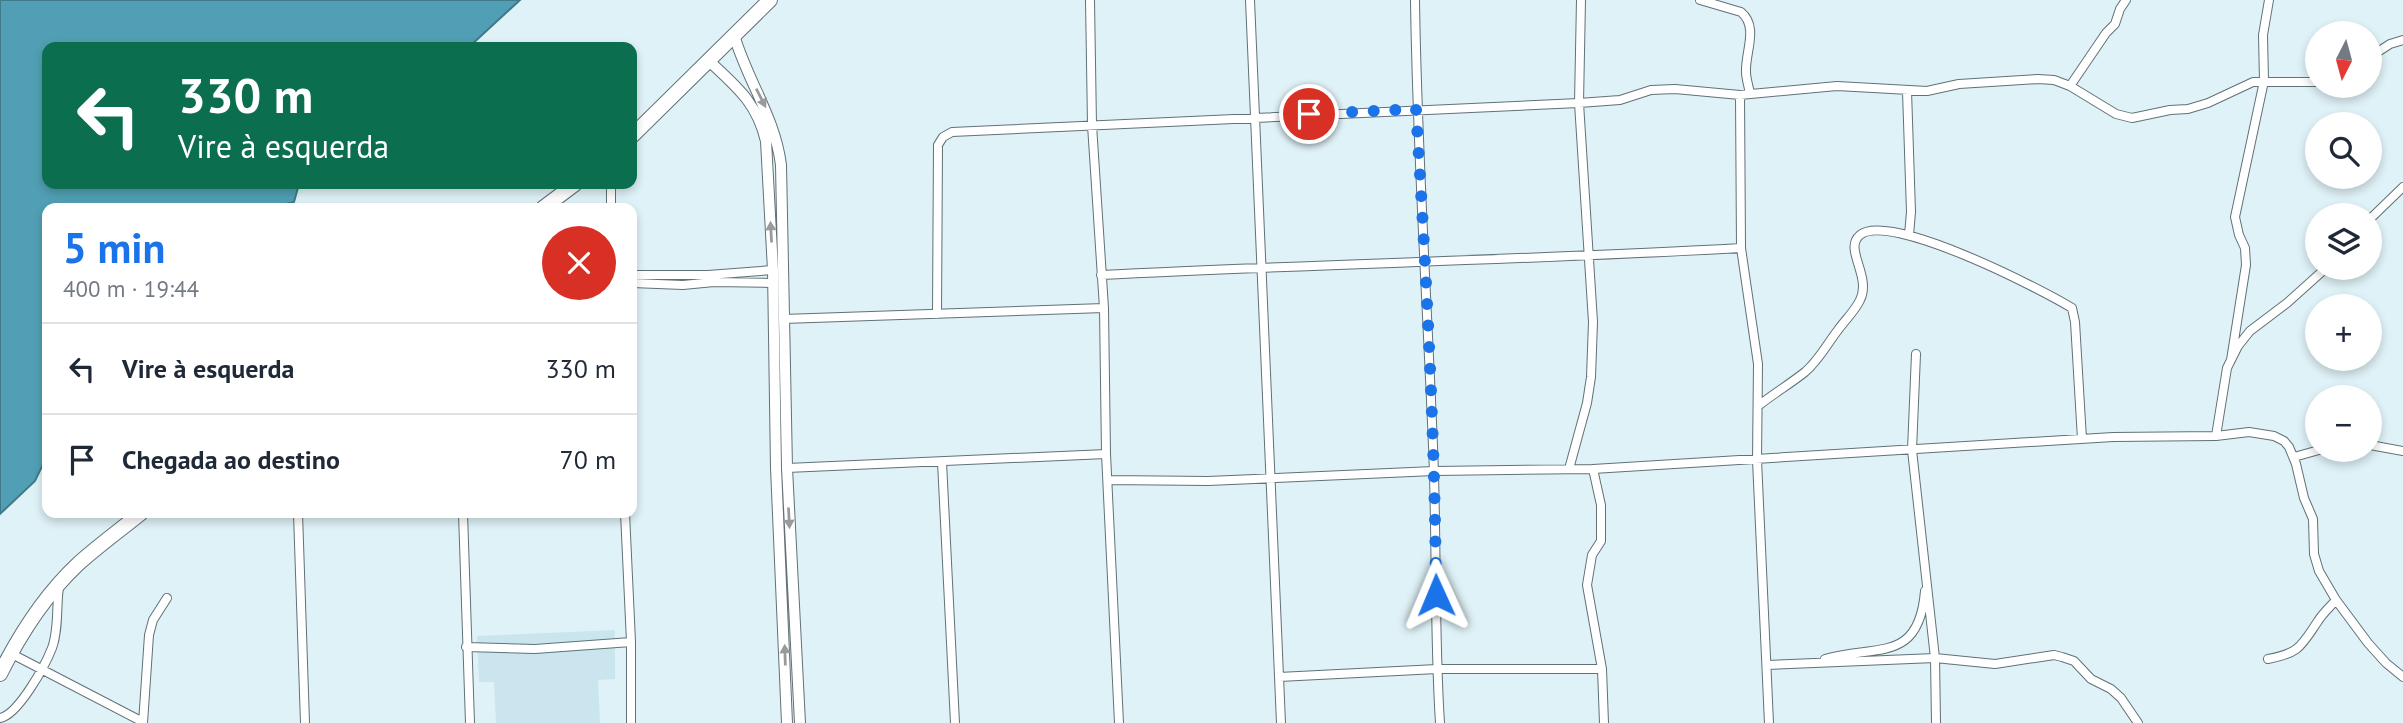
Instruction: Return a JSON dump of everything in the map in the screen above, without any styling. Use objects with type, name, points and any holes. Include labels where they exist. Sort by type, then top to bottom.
[{"type":"highway","points":[[637,131],[769,0]]},
{"type":"highway","points":[[550,203],[568,189]]},
{"type":"highway","points":[[0,674],[10,653],[37,612],[60,584],[95,549],[135,518]]},
{"type":"street","points":[[1090,0],[1092,125],[1104,308],[1106,454],[1119,723]]},
{"type":"street","points":[[1250,0],[1281,723]]},
{"type":"street","points":[[1415,0],[1416,109],[1426,263],[1440,723]]},
{"type":"street","points":[[1569,468],[1587,403],[1593,322],[1578,103],[1581,0]]},
{"type":"street","points":[[1700,0],[1741,12],[1746,16],[1751,36],[1746,72],[1750,94]]},
{"type":"street","points":[[2070,86],[2115,24],[2126,0]]},
{"type":"street","points":[[2231,360],[2246,265],[2245,248],[2235,217],[2264,81],[2263,35],[2269,0]]},
{"type":"street","points":[[732,38],[769,115],[779,148],[787,468],[800,723]]},
{"type":"street","points":[[2382,49],[2403,40]]},
{"type":"street","points":[[711,58],[746,96],[762,122],[766,141],[773,270],[776,468],[788,723]]},
{"type":"street","points":[[937,314],[938,145],[943,137],[952,132],[1578,103],[1620,100],[1651,89],[1740,95],[1837,86],[1927,92],[1959,84],[2038,79],[2054,80],[2070,86],[2116,114],[2132,118],[2188,109],[2208,103],[2253,82],[2305,83]]},
{"type":"street","points":[[1907,91],[1911,212],[1909,235]]},
{"type":"street","points":[[1740,95],[1741,248],[1758,364],[1757,460],[1769,723]]},
{"type":"street","points":[[2382,207],[2403,187]]},
{"type":"street","points":[[1758,406],[1804,372],[1818,358],[1860,302],[1864,279],[1854,252],[1859,236],[1866,232],[1909,235],[1970,256],[2072,308],[2082,439]]},
{"type":"street","points":[[1101,275],[1263,266],[1587,257],[1741,248]]},
{"type":"street","points":[[637,283],[698,280],[773,270]]},
{"type":"street","points":[[637,276],[677,281]]},
{"type":"street","points":[[698,280],[773,283]]},
{"type":"street","points":[[2216,436],[2227,368],[2238,346],[2250,331],[2313,280]]},
{"type":"street","points":[[783,320],[1104,308]]},
{"type":"street","points":[[1916,354],[1912,450],[1935,658],[1936,723]]},
{"type":"street","points":[[1108,480],[1272,479],[1434,471],[1593,469],[2082,439],[2216,436],[2249,432],[2274,436],[2284,441],[2294,457],[2304,498],[2313,519],[2316,564],[2336,600],[2376,652],[2403,677]]},
{"type":"street","points":[[2382,448],[2403,451]]},
{"type":"street","points":[[787,468],[1106,454]]},
{"type":"street","points":[[2294,457],[2305,454]]},
{"type":"street","points":[[942,462],[955,723]]},
{"type":"street","points":[[1593,469],[1601,505],[1601,541],[1592,555],[1587,585],[1602,669],[1604,723]]},
{"type":"street","points":[[298,518],[305,723]]},
{"type":"street","points":[[463,518],[470,723]]},
{"type":"street","points":[[625,518],[631,642],[631,723]]},
{"type":"street","points":[[1814,663],[1836,656],[1896,647],[1909,638],[1918,623],[1926,574]]},
{"type":"street","points":[[0,718],[10,715],[20,703],[52,648],[60,584]]},
{"type":"street","points":[[10,653],[143,723],[149,635],[153,620],[167,598]]},
{"type":"street","points":[[2268,659],[2288,655],[2304,643],[2318,620],[2336,600]]},
{"type":"street","points":[[466,647],[535,649],[631,642]]},
{"type":"street","points":[[1767,665],[1935,658],[1995,664],[2062,657],[2074,661],[2091,679],[2111,689],[2121,698],[2138,723]]},
{"type":"street","points":[[1279,677],[1437,669],[1602,669]]},
{"type":"shaded area","points":[[615,630],[615,679],[598,680],[600,723],[496,723],[494,682],[479,682],[477,636]]},
{"type":"water","points":[[0,0],[520,0],[474,42],[42,42],[42,189],[298,189],[294,202],[290,203],[42,203],[42,466],[35,481],[0,514]]},
{"type":"route","points":[[1309,114],[1416,109],[1426,263],[1436,595]]}]
